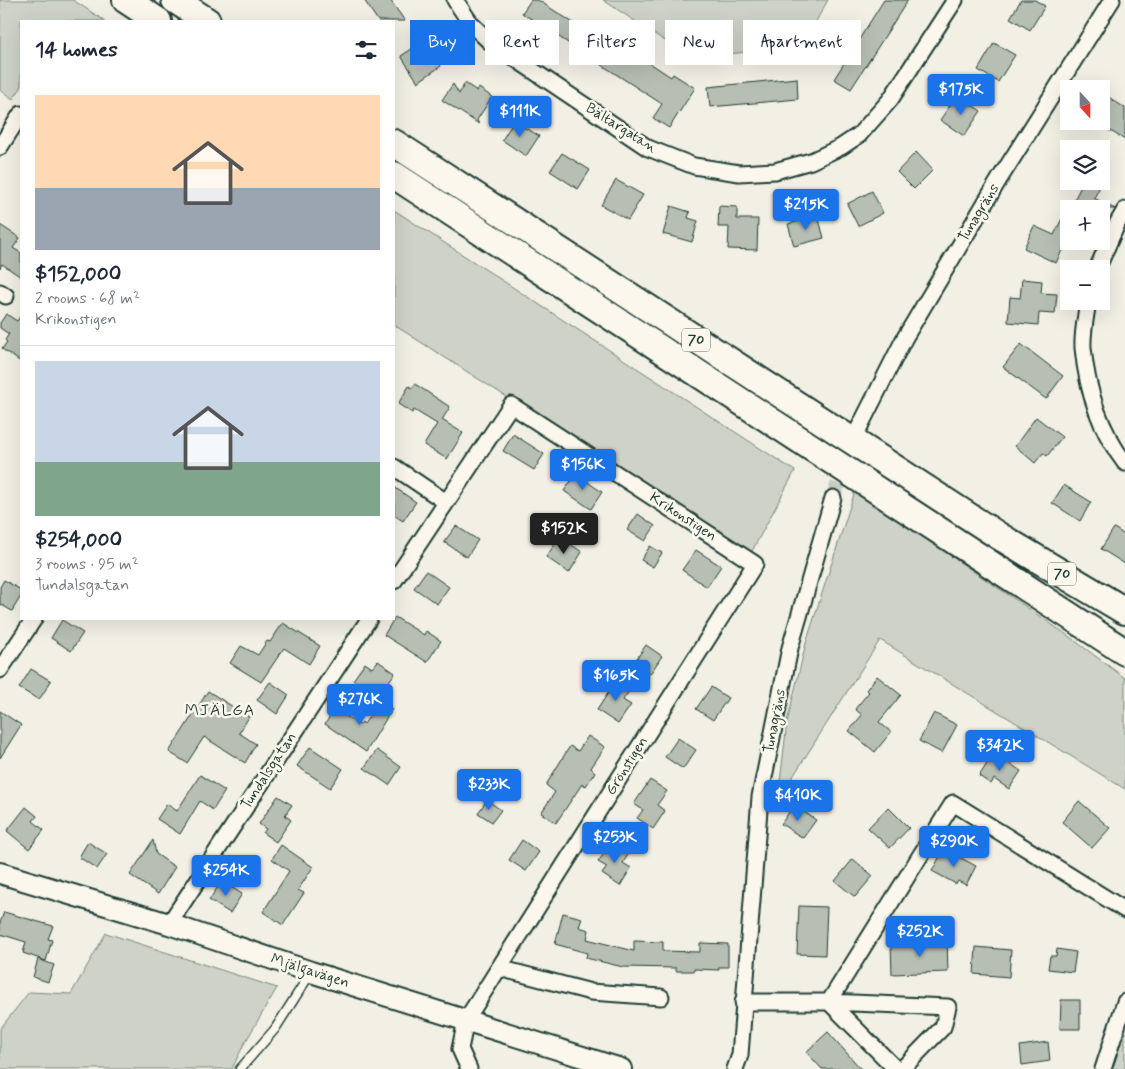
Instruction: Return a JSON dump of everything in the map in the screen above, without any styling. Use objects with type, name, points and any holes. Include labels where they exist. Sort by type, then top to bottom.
[{"type":"highway","points":[[126,0],[156,20]]},
{"type":"highway","points":[[174,0],[205,20]]},
{"type":"highway","name":"70","points":[[395,144],[999,536],[1125,611]]},
{"type":"highway","name":"70","points":[[395,176],[1125,652]]},
{"type":"street","name":"Bältargatan","points":[[455,0],[471,24],[489,41],[648,148],[694,166],[739,173],[775,171],[811,161],[841,147],[858,135],[890,100],[955,0]]},
{"type":"street","name":"Tunagräns","points":[[857,432],[904,339],[1000,178],[1112,0]]},
{"type":"street","points":[[0,147],[20,116]]},
{"type":"street","points":[[1101,260],[1125,210]]},
{"type":"street","points":[[1087,310],[1083,346],[1093,404],[1114,449],[1125,463]]},
{"type":"street","name":"Krikonstigen","points":[[446,502],[511,404],[755,564]]},
{"type":"street","points":[[395,468],[446,502],[395,579]]},
{"type":"street","name":"Tunagräns","points":[[735,1069],[740,1055],[760,797],[790,648],[833,498]]},
{"type":"street","name":"Grönstigen","points":[[466,1020],[755,564]]},
{"type":"street","points":[[0,670],[33,620]]},
{"type":"street","name":"Tundalsgatan","points":[[169,924],[368,620]]},
{"type":"street","points":[[829,1002],[952,803],[1125,910]]},
{"type":"street","name":"Mjälgavägen","points":[[0,873],[169,924],[311,972],[621,1069]]},
{"type":"street","points":[[499,968],[591,992],[660,997]]},
{"type":"street","points":[[743,1002],[829,1002],[948,1007],[943,1027],[902,1069]]},
{"type":"street","points":[[829,1002],[896,1069]]},
{"type":"street","points":[[1103,1069],[1125,1002]]},
{"type":"street","points":[[466,1020],[460,1049],[469,1069]]},
{"type":"lane","points":[[240,1069],[275,1029],[311,972]]},
{"type":"shaded area","points":[[0,0],[73,0],[103,20],[20,20],[20,89],[13,99],[0,90]]},
{"type":"shaded area","points":[[603,0],[828,0],[817,20],[743,20],[743,52],[733,53],[733,20],[665,20],[665,41],[655,34],[655,20],[633,20]]},
{"type":"shaded area","points":[[395,211],[795,471],[751,553],[395,326]]},
{"type":"shaded area","points":[[855,491],[1063,632],[1125,678],[1125,789],[880,640],[778,800],[787,722],[806,643]]},
{"type":"shaded area","points":[[106,933],[277,988],[243,1046],[232,1069],[0,1069],[0,1029],[29,992],[71,994]]},
{"type":"shaded area","points":[[1125,1019],[1125,1069],[1109,1069]]},
{"type":"building","points":[[364,0],[390,0],[405,21],[395,20],[377,20]]},
{"type":"building","points":[[531,0],[538,0],[569,20],[569,44],[559,37],[559,20],[533,20],[522,13]]},
{"type":"building","points":[[884,0],[908,0],[851,89],[834,79],[843,65],[861,65],[861,36]]},
{"type":"building","points":[[1021,0],[1035,0],[1045,6],[1030,30],[1010,18]]},
{"type":"building","points":[[994,43],[1015,55],[998,82],[978,70]]},
{"type":"building","points":[[410,50],[410,65],[441,66],[418,82],[401,56]]},
{"type":"building","points":[[602,65],[653,65],[671,77],[673,74],[695,88],[669,128],[653,118],[662,104]]},
{"type":"building","points":[[797,78],[798,99],[710,107],[708,87]]},
{"type":"building","points":[[465,83],[477,91],[479,88],[492,97],[477,120],[479,124],[442,100],[453,84],[459,94]]},
{"type":"building","points":[[957,95],[981,111],[964,136],[940,120]]},
{"type":"building","points":[[1110,98],[1125,108],[1125,140],[1109,130]]},
{"type":"building","points":[[514,121],[539,136],[526,156],[502,140]]},
{"type":"building","points":[[916,152],[933,170],[914,189],[897,172]]},
{"type":"building","points":[[562,153],[590,170],[578,189],[550,171]]},
{"type":"building","points":[[616,180],[643,195],[628,220],[601,205]]},
{"type":"building","points":[[1079,190],[1098,190],[1094,198],[1098,200],[1074,200]]},
{"type":"building","points":[[872,191],[883,213],[858,226],[847,204]]},
{"type":"building","points":[[671,206],[690,212],[688,218],[698,221],[692,242],[663,234]]},
{"type":"building","points":[[719,206],[737,207],[737,219],[758,219],[757,250],[728,249],[729,227],[718,227]]},
{"type":"building","points":[[818,216],[824,238],[794,246],[788,224]]},
{"type":"building","points":[[1060,223],[1060,250],[1062,250],[1056,263],[1024,248],[1034,226],[1054,235]]},
{"type":"building","points":[[0,225],[20,238],[13,248],[20,252],[20,276],[2,264],[0,268]]},
{"type":"building","points":[[1022,279],[1042,281],[1041,293],[1057,294],[1055,314],[1039,313],[1038,325],[1008,322],[1010,297],[1020,298]]},
{"type":"building","points":[[6,314],[17,321],[20,316],[20,361],[2,349],[7,342],[5,340],[9,334],[0,328],[0,323]]},
{"type":"building","points":[[1021,344],[1063,376],[1046,399],[1003,367]]},
{"type":"building","points":[[415,384],[450,407],[442,420],[463,433],[447,459],[424,445],[437,424],[414,410],[412,413],[398,404],[409,386],[412,388]]},
{"type":"building","points":[[1036,417],[1062,437],[1047,456],[1043,453],[1035,463],[1015,446]]},
{"type":"building","points":[[513,434],[544,454],[534,470],[503,451]]},
{"type":"building","points":[[576,474],[602,492],[591,509],[564,491]]},
{"type":"building","points":[[1064,485],[1091,502],[1080,521],[1052,503]]},
{"type":"building","points":[[395,488],[416,502],[403,521],[395,516]]},
{"type":"building","points":[[638,514],[655,526],[645,541],[627,530]]},
{"type":"building","points":[[456,526],[478,540],[467,557],[444,542]]},
{"type":"building","points":[[1114,528],[1125,535],[1125,564],[1101,549]]},
{"type":"building","points":[[560,537],[582,552],[569,573],[546,557]]},
{"type":"building","points":[[650,546],[662,553],[653,567],[641,560]]},
{"type":"building","points":[[696,550],[721,566],[707,587],[682,570]]},
{"type":"building","points":[[426,571],[449,587],[437,604],[414,588]]},
{"type":"building","points":[[4,580],[20,589],[20,598],[12,611],[0,604],[0,587]]},
{"type":"building","points":[[395,617],[424,635],[426,631],[441,641],[427,662],[384,635],[395,620]]},
{"type":"building","points":[[62,620],[83,633],[71,651],[51,638]]},
{"type":"building","points":[[283,623],[320,646],[309,664],[284,648],[261,682],[230,663],[241,646],[258,655],[267,641],[270,642]]},
{"type":"building","points":[[646,645],[662,656],[650,674],[633,664]]},
{"type":"building","points":[[378,661],[395,673],[378,697],[353,680],[365,663],[372,668]]},
{"type":"building","points":[[31,669],[51,681],[39,700],[19,688]]},
{"type":"building","points":[[877,676],[901,695],[879,722],[891,732],[875,752],[849,731],[862,715],[855,709],[869,692],[866,690]]},
{"type":"building","points":[[618,678],[631,688],[623,700],[631,705],[618,724],[597,710]]},
{"type":"building","points":[[270,682],[289,695],[277,714],[257,700]]},
{"type":"building","points":[[711,687],[728,698],[713,720],[696,709]]},
{"type":"building","points":[[208,691],[249,717],[239,733],[256,744],[245,763],[204,737],[187,763],[169,752]]},
{"type":"building","points":[[380,701],[392,709],[366,752],[325,724],[335,709],[360,725],[362,722],[364,724]]},
{"type":"building","points":[[0,711],[21,725],[0,758]]},
{"type":"building","points":[[934,713],[957,725],[942,753],[919,741]]},
{"type":"building","points":[[588,736],[605,747],[591,768],[595,772],[586,786],[582,784],[556,823],[541,813],[555,792],[546,785],[570,746],[578,751]]},
{"type":"building","points":[[678,738],[696,750],[683,769],[665,757]]},
{"type":"building","points":[[310,747],[343,769],[330,788],[297,766]]},
{"type":"building","points":[[377,750],[401,767],[389,785],[364,768]]},
{"type":"building","points":[[994,753],[1021,771],[1009,789],[994,779],[991,784],[979,776]]},
{"type":"building","points":[[200,775],[225,791],[213,810],[200,801],[180,834],[157,819],[167,804],[177,811]]},
{"type":"building","points":[[650,780],[667,791],[657,805],[665,811],[653,829],[637,818],[643,810],[634,804]]},
{"type":"building","points":[[278,796],[292,805],[285,815],[291,820],[276,842],[263,833],[266,829],[259,824]]},
{"type":"building","points":[[487,800],[501,810],[492,822],[478,813]]},
{"type":"building","points":[[1079,801],[1110,828],[1092,848],[1062,822]]},
{"type":"building","points":[[794,805],[816,820],[803,838],[781,824]]},
{"type":"building","points":[[26,807],[37,816],[33,821],[44,830],[29,849],[7,831]]},
{"type":"building","points":[[888,807],[909,828],[890,848],[868,828]]},
{"type":"building","points":[[153,840],[156,854],[175,867],[158,894],[130,875]]},
{"type":"building","points":[[522,840],[539,852],[526,871],[509,860]]},
{"type":"building","points":[[88,842],[107,854],[97,869],[79,857]]},
{"type":"building","points":[[612,842],[629,853],[623,863],[631,868],[620,886],[602,874],[607,867],[598,862]]},
{"type":"building","points":[[281,845],[313,867],[298,890],[304,893],[283,925],[263,912],[289,871],[272,859]]},
{"type":"building","points":[[944,849],[976,866],[966,885],[958,881],[956,884],[932,871]]},
{"type":"building","points":[[853,859],[873,876],[855,897],[835,881]]},
{"type":"building","points":[[222,881],[242,894],[230,913],[209,900]]},
{"type":"building","points":[[799,906],[827,907],[825,955],[797,954]]},
{"type":"building","points":[[4,912],[53,926],[48,939],[52,940],[46,961],[23,953],[26,942],[0,934],[0,923]]},
{"type":"building","points":[[563,913],[582,918],[579,927],[589,930],[587,939],[634,951],[634,941],[663,942],[663,951],[700,952],[700,943],[728,944],[728,967],[719,967],[719,970],[694,969],[694,971],[676,971],[676,968],[623,967],[586,958],[587,953],[555,944]]},
{"type":"building","points":[[947,940],[948,972],[892,974],[891,945]]},
{"type":"building","points":[[976,947],[1011,950],[1009,977],[974,974]]},
{"type":"building","points":[[1057,949],[1076,952],[1073,972],[1048,969],[1050,956],[1056,956]]},
{"type":"building","points":[[38,959],[54,965],[48,982],[33,977]]},
{"type":"building","points":[[1061,1000],[1080,1000],[1080,1029],[1060,1029]]},
{"type":"building","points":[[828,1032],[861,1069],[822,1069],[806,1052]]},
{"type":"building","points":[[1048,1042],[1050,1061],[1022,1065],[1020,1046]]},
{"type":"tunnel","points":[[833,498],[846,462]]},
{"type":"district","name":"MJÄLGA","points":[[220,710]]}]
